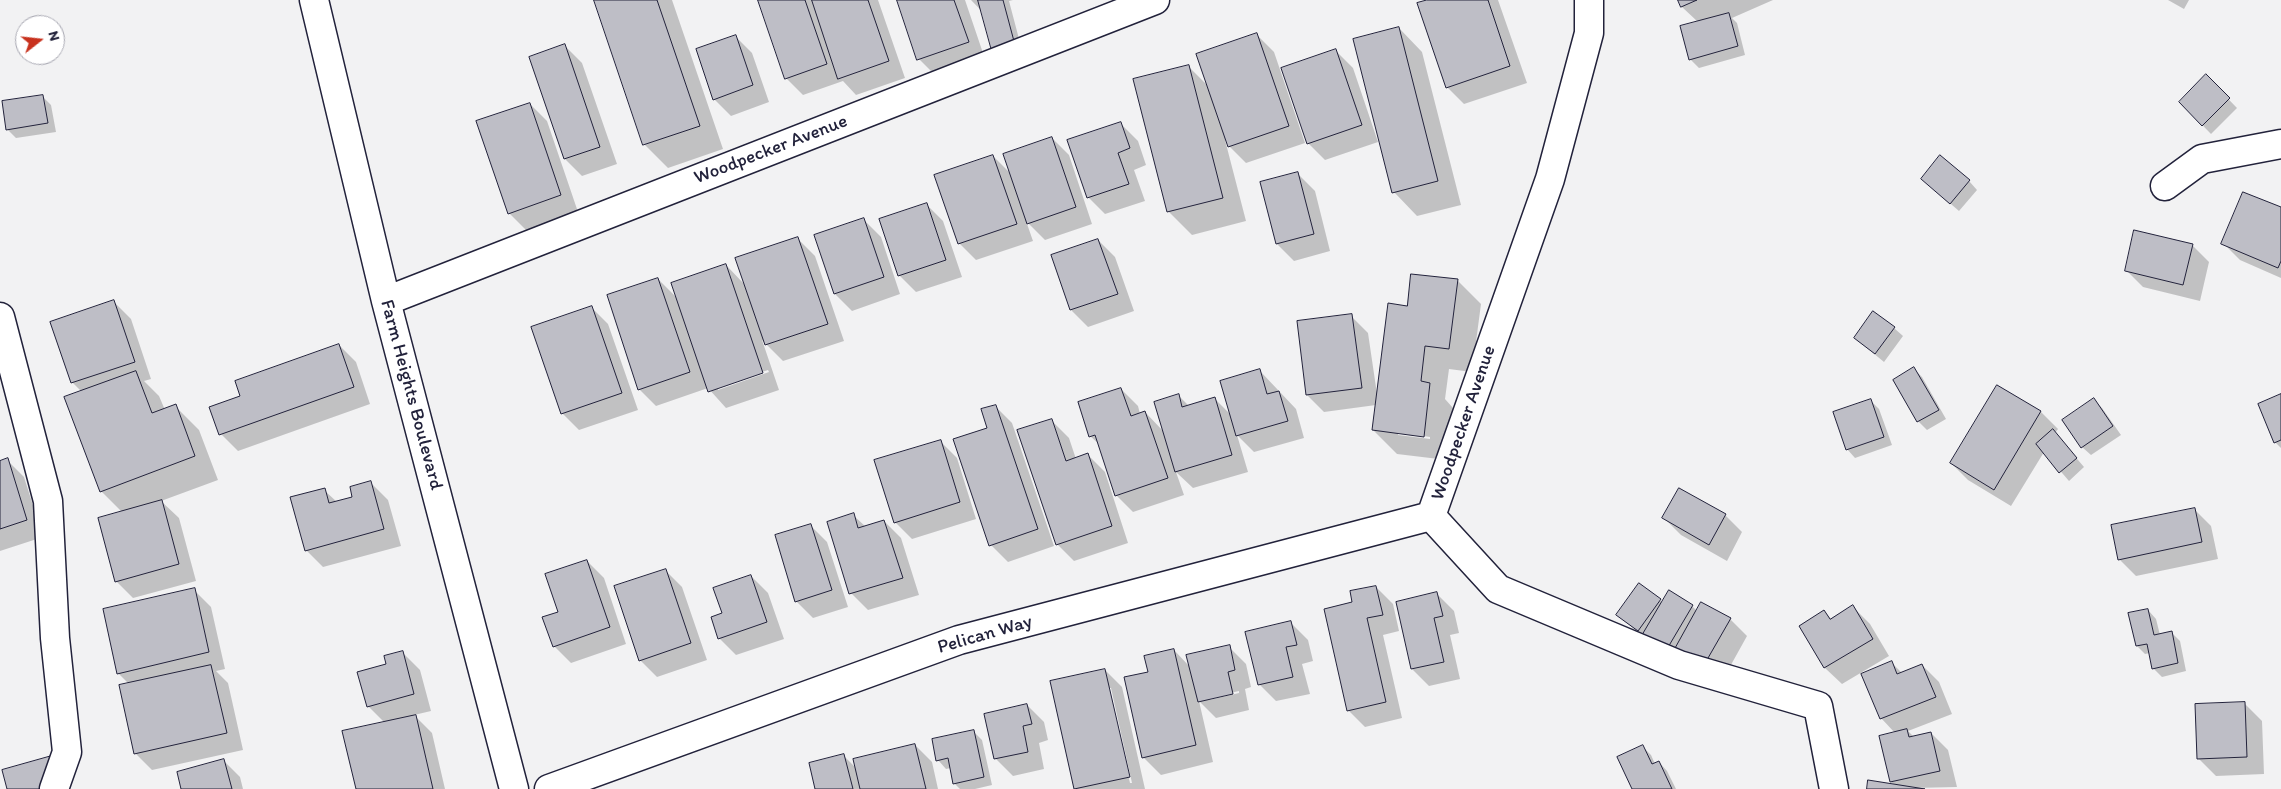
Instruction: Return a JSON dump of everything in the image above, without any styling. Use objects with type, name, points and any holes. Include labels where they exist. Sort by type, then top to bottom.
[{"type":"street","name":"Farm Heights Boulevard","points":[[314,0],[386,301],[514,789]]},
{"type":"street","name":"Woodpecker Avenue","points":[[386,301],[1155,0]]},
{"type":"street","name":"Woodpecker Avenue","points":[[1589,0],[1589,33],[1550,179],[1431,516],[1498,589],[1680,665],[1818,706],[1834,789]]},
{"type":"street","points":[[2165,186],[2202,159],[2281,144]]},
{"type":"street","points":[[0,317],[48,501],[55,638],[67,752],[54,789]]},
{"type":"street","name":"Pelican Way","points":[[549,789],[959,640],[1431,516]]},
{"type":"building","points":[[594,0],[657,0],[700,126],[643,145]]},
{"type":"building","points":[[758,0],[805,0],[827,64],[785,79]]},
{"type":"building","points":[[812,0],[868,0],[889,61],[838,79]]},
{"type":"building","points":[[897,0],[954,0],[969,42],[917,60]]},
{"type":"building","points":[[978,0],[1003,0],[1015,45],[992,51]]},
{"type":"building","points":[[1427,0],[1488,0],[1510,66],[1446,88],[1417,3]]},
{"type":"building","points":[[1678,0],[1697,0],[1681,7]]},
{"type":"building","points":[[1729,13],[1738,46],[1689,60],[1680,26]]},
{"type":"building","points":[[1399,27],[1438,181],[1392,193],[1353,39]]},
{"type":"building","points":[[1257,33],[1289,126],[1228,147],[1196,54]]},
{"type":"building","points":[[736,35],[753,85],[713,100],[696,49]]},
{"type":"building","points":[[565,44],[600,147],[564,159],[529,57]]},
{"type":"building","points":[[1336,49],[1362,125],[1307,144],[1281,68]]},
{"type":"building","points":[[1189,65],[1223,198],[1167,212],[1133,79]]},
{"type":"building","points":[[2206,74],[2230,98],[2202,126],[2179,102]]},
{"type":"building","points":[[43,95],[48,123],[6,130],[2,101]]},
{"type":"building","points":[[530,103],[561,195],[508,214],[476,121]]},
{"type":"building","points":[[1121,122],[1130,148],[1118,153],[1129,184],[1087,198],[1067,140]]},
{"type":"building","points":[[1052,137],[1076,207],[1027,224],[1003,154]]},
{"type":"building","points":[[993,155],[1017,224],[958,244],[934,175]]},
{"type":"building","points":[[1940,155],[1970,180],[1950,204],[1921,179]]},
{"type":"building","points":[[1298,172],[1314,234],[1276,244],[1260,182]]},
{"type":"building","points":[[2243,192],[2281,207],[2281,261],[2278,268],[2221,244]]},
{"type":"building","points":[[927,203],[946,260],[898,276],[879,219]]},
{"type":"building","points":[[864,218],[884,277],[834,294],[814,235]]},
{"type":"building","points":[[2134,230],[2193,244],[2183,285],[2125,271]]},
{"type":"building","points":[[798,237],[828,324],[765,345],[735,258]]},
{"type":"building","points":[[1098,239],[1118,294],[1070,310],[1051,255]]},
{"type":"building","points":[[726,264],[763,373],[708,392],[671,283]]},
{"type":"building","points":[[1411,274],[1458,279],[1449,349],[1425,346],[1421,381],[1430,383],[1424,437],[1372,430],[1388,303],[1407,306]]},
{"type":"building","points":[[658,278],[690,372],[638,390],[607,295]]},
{"type":"building","points":[[114,300],[135,362],[71,383],[50,322]]},
{"type":"building","points":[[592,306],[622,393],[561,414],[531,327]]},
{"type":"building","points":[[1873,311],[1895,327],[1875,354],[1854,338]]},
{"type":"building","points":[[1352,314],[1362,388],[1306,395],[1297,321]]},
{"type":"building","points":[[339,344],[354,387],[219,435],[209,407],[240,396],[235,381]]},
{"type":"building","points":[[1914,367],[1939,410],[1917,422],[1893,380]]},
{"type":"building","points":[[1260,369],[1267,394],[1279,391],[1288,421],[1236,436],[1220,381]]},
{"type":"building","points":[[136,371],[152,413],[176,404],[195,456],[100,492],[64,397]]},
{"type":"building","points":[[1997,385],[2041,411],[1994,490],[1950,463]]},
{"type":"building","points":[[1121,388],[1131,416],[1145,411],[1168,478],[1115,496],[1095,435],[1089,437],[1078,402]]},
{"type":"building","points":[[1179,394],[1182,407],[1215,397],[1232,455],[1175,472],[1154,402]]},
{"type":"building","points":[[2281,394],[2281,440],[2274,443],[2258,404]]},
{"type":"building","points":[[2094,398],[2113,426],[2081,448],[2062,420]]},
{"type":"building","points":[[1871,399],[1884,437],[1846,450],[1833,412]]},
{"type":"building","points":[[996,405],[1038,529],[989,546],[953,439],[987,428],[981,409]]},
{"type":"building","points":[[1052,419],[1066,461],[1088,453],[1112,526],[1056,545],[1017,430]]},
{"type":"building","points":[[2053,429],[2077,458],[2059,473],[2036,444]]},
{"type":"building","points":[[941,440],[960,502],[894,523],[874,460]]},
{"type":"building","points":[[8,458],[27,520],[0,529],[0,461]]},
{"type":"building","points":[[371,481],[384,529],[305,551],[290,497],[325,488],[329,503],[352,497],[350,487]]},
{"type":"building","points":[[1679,488],[1726,514],[1709,545],[1662,518]]},
{"type":"building","points":[[162,500],[179,564],[115,582],[98,518]]},
{"type":"building","points":[[2195,508],[2202,542],[2118,560],[2111,525]]},
{"type":"building","points":[[854,513],[858,528],[884,520],[903,578],[849,594],[827,522]]},
{"type":"building","points":[[811,524],[832,590],[795,602],[775,535]]},
{"type":"building","points":[[587,560],[610,627],[553,647],[542,617],[558,612],[545,574]]},
{"type":"building","points":[[666,569],[691,643],[639,661],[614,586]]},
{"type":"building","points":[[751,575],[767,622],[718,639],[711,617],[722,613],[713,588]]},
{"type":"building","points":[[1639,583],[1661,599],[1638,631],[1616,615]]},
{"type":"building","points":[[1376,586],[1383,615],[1367,618],[1386,702],[1347,711],[1324,609],[1352,602],[1350,591]]},
{"type":"building","points":[[195,588],[209,652],[117,674],[103,609]]},
{"type":"building","points":[[1669,590],[1693,605],[1667,649],[1643,634]]},
{"type":"building","points":[[1437,592],[1443,616],[1434,618],[1444,662],[1411,669],[1396,602]]},
{"type":"building","points":[[1701,602],[1731,618],[1704,665],[1675,649]]},
{"type":"building","points":[[1853,605],[1873,639],[1824,668],[1799,626],[1824,610],[1830,619]]},
{"type":"building","points":[[2148,609],[2154,635],[2172,631],[2178,663],[2152,669],[2147,644],[2136,646],[2128,613]]},
{"type":"building","points":[[1291,621],[1297,645],[1286,647],[1293,677],[1258,685],[1245,632]]},
{"type":"building","points":[[1230,645],[1235,670],[1228,672],[1233,694],[1198,702],[1186,655]]},
{"type":"building","points":[[1174,649],[1196,745],[1142,758],[1124,677],[1148,672],[1144,656]]},
{"type":"building","points":[[403,651],[414,694],[367,707],[357,672],[386,664],[384,656]]},
{"type":"building","points":[[1892,661],[1897,674],[1922,664],[1936,697],[1880,719],[1861,674]]},
{"type":"building","points":[[211,665],[227,733],[134,754],[119,685]]},
{"type":"building","points":[[1105,669],[1130,777],[1074,789],[1050,681]]},
{"type":"building","points":[[2245,702],[2247,757],[2197,759],[2195,704]]},
{"type":"building","points":[[1027,704],[1032,724],[1023,726],[1028,752],[994,759],[984,714]]},
{"type":"building","points":[[416,715],[433,789],[356,789],[342,731]]},
{"type":"building","points":[[1907,729],[1909,737],[1931,732],[1940,771],[1890,782],[1879,736]]},
{"type":"building","points":[[974,730],[984,777],[953,784],[948,758],[936,761],[932,739]]},
{"type":"building","points":[[915,744],[926,789],[860,789],[853,759]]},
{"type":"building","points":[[1643,745],[1652,764],[1659,761],[1672,789],[1632,789],[1617,757]]},
{"type":"building","points":[[844,754],[853,789],[815,789],[809,763]]},
{"type":"building","points":[[55,755],[42,789],[7,789],[2,770]]},
{"type":"building","points":[[224,759],[232,789],[181,789],[177,772]]},
{"type":"building","points":[[1868,780],[1925,789],[1867,789]]}]
